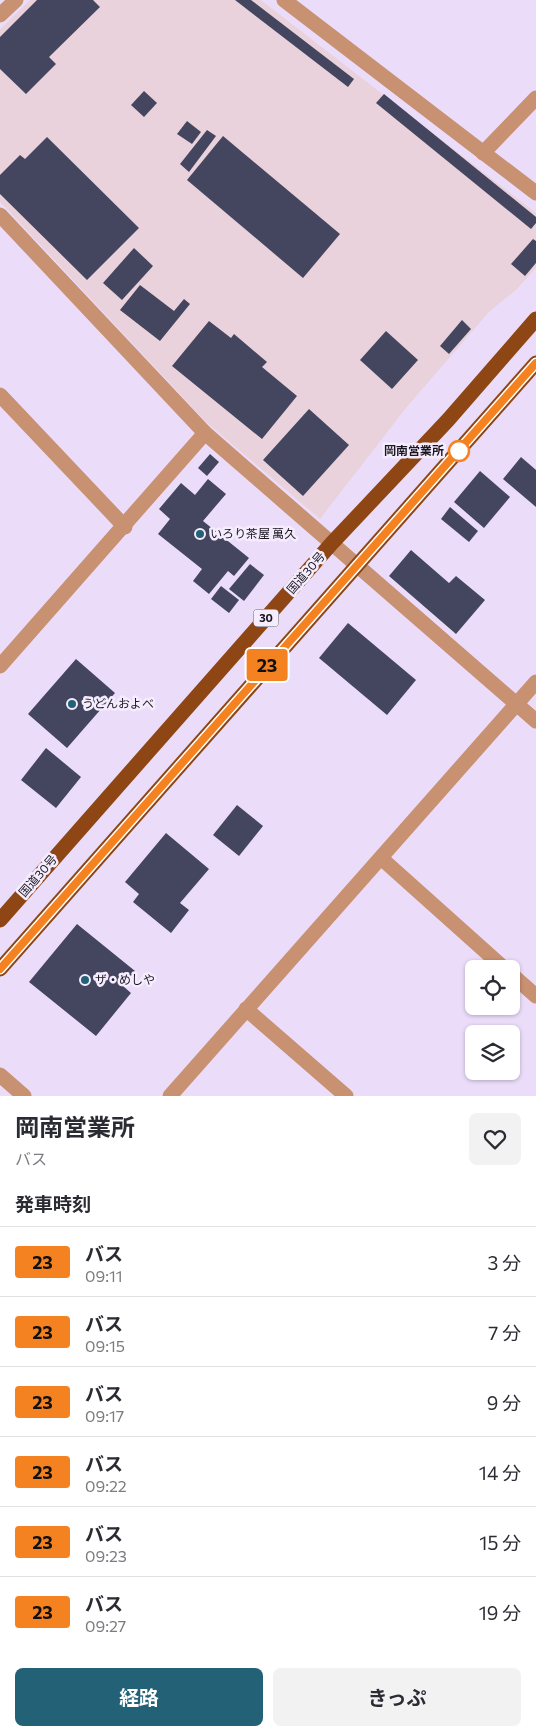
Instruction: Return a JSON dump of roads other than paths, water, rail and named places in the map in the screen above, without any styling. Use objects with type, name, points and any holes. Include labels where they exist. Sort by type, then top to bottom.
[{"type":"highway","name":"国道30号","points":[[0,920],[332,543],[448,420],[536,319]]},
{"type":"highway","name":"30","points":[[0,969],[356,564],[472,437],[536,363]]},
{"type":"street","points":[[0,15],[16,0]]},
{"type":"street","points":[[284,0],[536,193]]},
{"type":"street","points":[[483,153],[536,98]]},
{"type":"street","points":[[0,215],[205,433],[536,720]]},
{"type":"street","points":[[0,394],[125,527]]},
{"type":"street","points":[[0,666],[125,527],[205,433]]},
{"type":"street","points":[[170,1096],[536,682]]},
{"type":"street","points":[[381,858],[496,960]]},
{"type":"street","points":[[520,982],[536,996]]},
{"type":"street","points":[[246,1009],[346,1096]]},
{"type":"street","points":[[0,1075],[24,1096]]},
{"type":"place","name":"岡南営業所","points":[[459,451]]},
{"type":"place","name":"いろり茶屋 萬久","points":[[200,534]]},
{"type":"place","name":"うどんおよべ","points":[[72,704]]},
{"type":"place","name":"ザ・めしや","points":[[85,980]]}]
